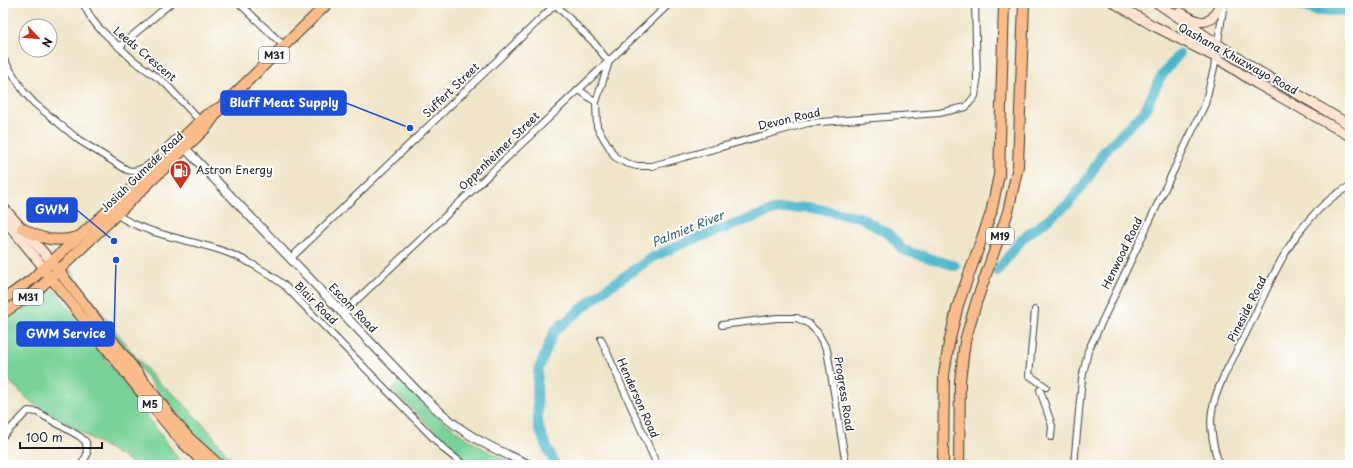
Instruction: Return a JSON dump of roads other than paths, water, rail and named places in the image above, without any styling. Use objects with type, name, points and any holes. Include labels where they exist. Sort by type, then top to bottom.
[{"type":"main road","name":"Josiah Gumede Road","points":[[3,313],[21,303],[51,278],[116,214],[182,145],[201,122],[221,107],[328,3]]},
{"type":"main road","points":[[999,3],[1002,47]]},
{"type":"main road","name":"M19","points":[[943,465],[944,375],[949,343],[958,305],[990,217],[998,175],[1004,3]]},
{"type":"main road","name":"M19","points":[[959,465],[960,381],[965,341],[976,303],[1008,212],[1018,166],[1024,3]]},
{"type":"main road","name":"Qashana Khuzwayo Road","points":[[1114,3],[1152,25],[1215,57],[1257,84],[1350,136]]},
{"type":"main road","points":[[1161,5],[1174,8],[1196,21],[1204,22],[1212,18],[1219,6],[1223,3]]},
{"type":"main road","name":"Qashana Khuzwayo Road","points":[[1161,5],[1255,69],[1350,125]]},
{"type":"main road","name":"Josiah Gumede Road","points":[[3,300],[31,280],[182,145]]},
{"type":"main road","name":"M5","points":[[3,207],[52,261],[175,422],[189,438],[219,465]]},
{"type":"main road","name":"M5","points":[[3,218],[165,422],[182,442],[206,465]]},
{"type":"main road","points":[[22,228],[47,240],[67,240],[80,236]]},
{"type":"street","name":"Leeds Crescent","points":[[83,3],[91,18],[118,47],[165,83],[201,122]]},
{"type":"street","points":[[118,47],[171,3]]},
{"type":"street","points":[[239,3],[284,46]]},
{"type":"street","points":[[555,3],[594,43],[609,62]]},
{"type":"street","name":"Suffert Street","points":[[291,258],[555,3]]},
{"type":"street","name":"Oppenheimer Street","points":[[343,313],[439,224],[670,3]]},
{"type":"street","name":"Devon Road","points":[[609,62],[596,102],[597,128],[615,157],[626,163],[637,166],[652,166],[682,159],[808,123],[939,113],[966,108],[975,96],[977,81],[975,3]]},
{"type":"street","points":[[1182,3],[1189,3]]},
{"type":"street","name":"Henwood Road","points":[[1074,465],[1082,380],[1088,350],[1205,104],[1215,57],[1223,3]]},
{"type":"street","points":[[3,58],[24,92],[34,103],[79,140],[132,172],[142,170],[201,122]]},
{"type":"street","points":[[579,90],[596,102]]},
{"type":"street","name":"Escom Road","points":[[182,145],[419,393],[447,418],[482,442],[530,465]]},
{"type":"street","name":"Pineside Road","points":[[1219,465],[1212,436],[1212,411],[1216,395],[1228,368],[1284,257],[1299,232],[1322,208],[1350,186]]},
{"type":"street","name":"Blair Road","points":[[116,214],[138,226],[247,260],[270,275],[289,291],[445,450],[464,465]]},
{"type":"street","points":[[1035,310],[1029,375],[1043,388],[1052,426],[1051,437]]},
{"type":"street","name":"Progress Road","points":[[722,325],[777,318],[797,318],[809,324],[817,332],[827,350],[846,465]]},
{"type":"street","name":"Henderson Road","points":[[601,339],[657,465]]},
{"type":"street","points":[[3,436],[25,414],[32,411],[37,412],[79,436],[86,442],[88,449],[87,455],[82,465]]},
{"type":"waterway","name":"Palmiet River","points":[[1293,3],[1316,11],[1350,11]]},
{"type":"waterway","name":"Palmiet River","points":[[997,271],[1022,239],[1069,203],[1089,177],[1104,151],[1144,112],[1160,78],[1179,54]]},
{"type":"waterway","name":"Palmiet River","points":[[555,465],[538,427],[537,390],[538,371],[554,331],[606,289],[653,257],[684,243],[774,210],[807,207],[860,217],[890,235],[903,250],[955,266]]},
{"type":"place","name":"Bluff Meat Supply","points":[[410,128]]},
{"type":"place","name":"Astron Energy","points":[[180,190]]},
{"type":"place","name":"GWM","points":[[114,241]]},
{"type":"place","name":"GWM Service","points":[[116,260]]}]
